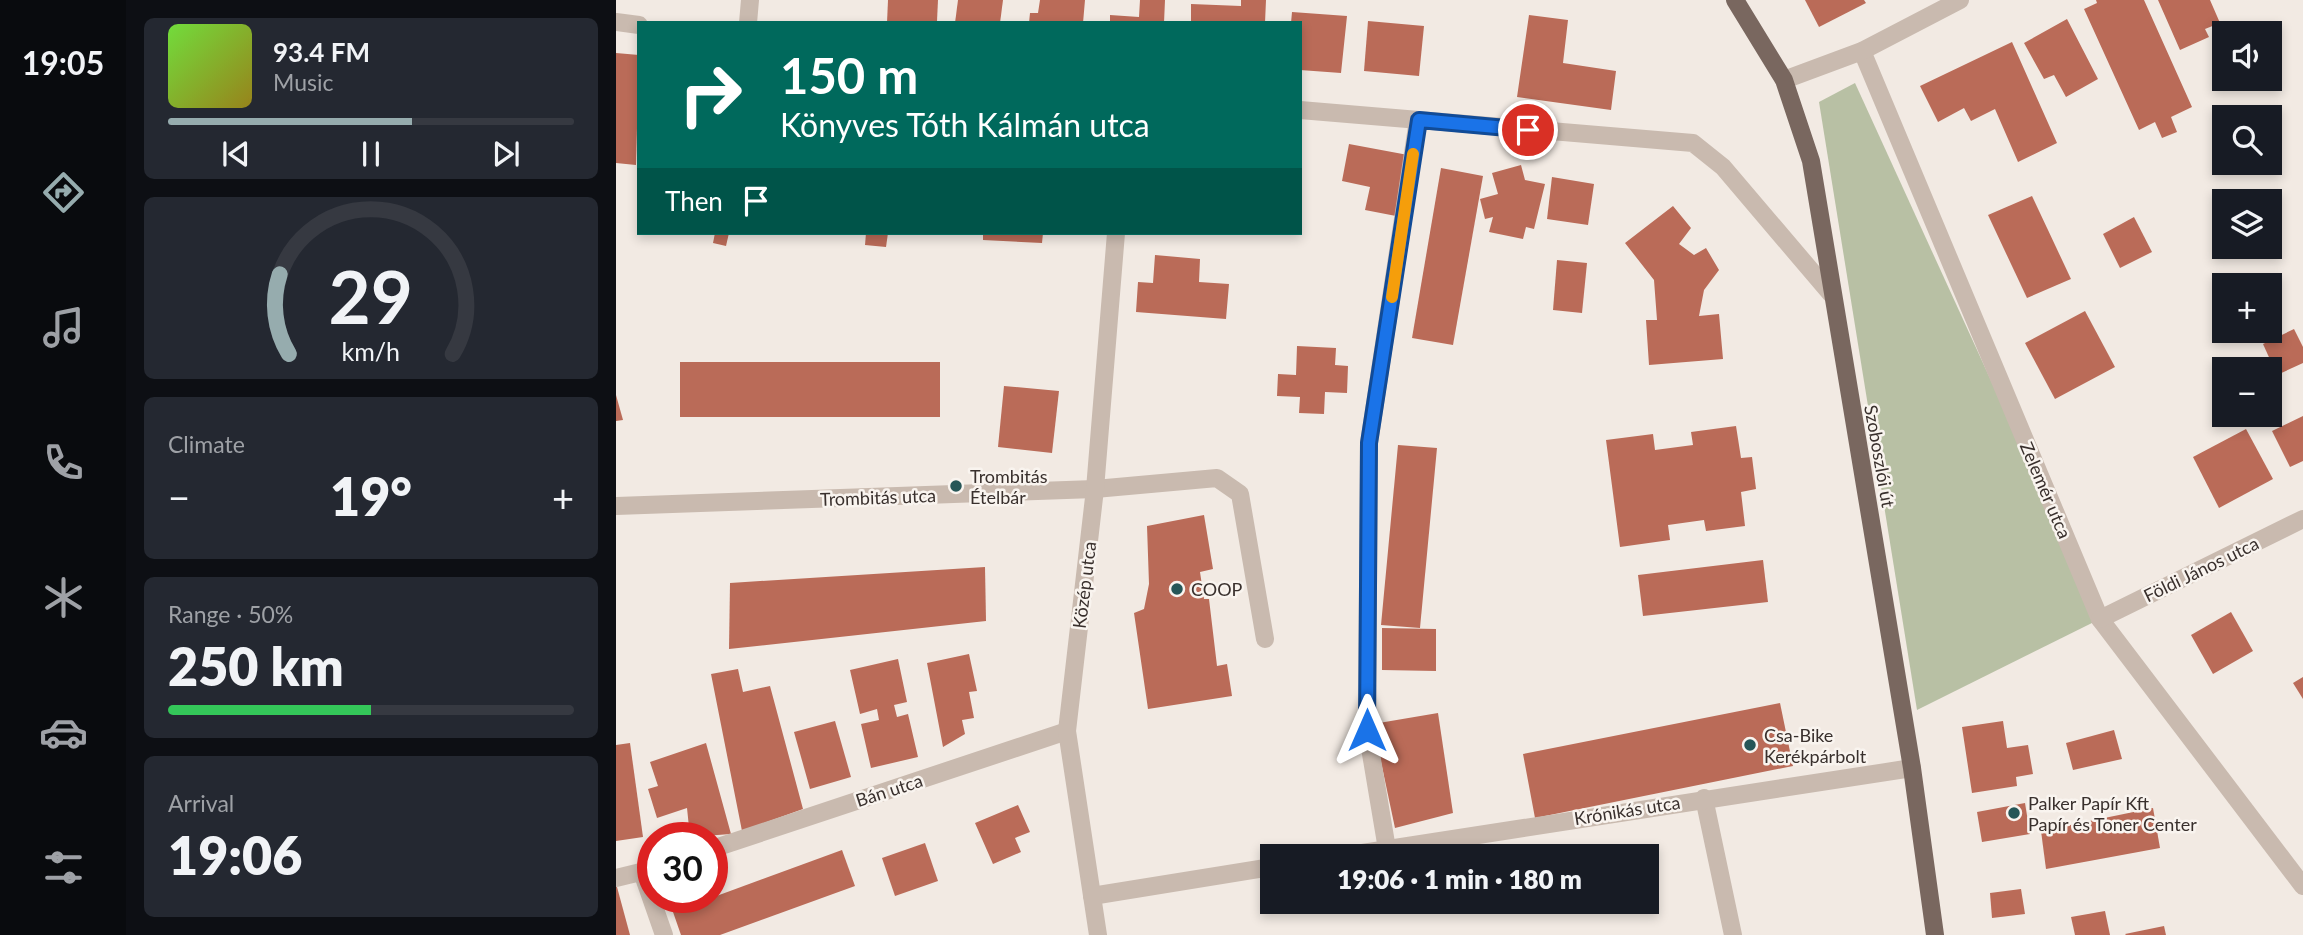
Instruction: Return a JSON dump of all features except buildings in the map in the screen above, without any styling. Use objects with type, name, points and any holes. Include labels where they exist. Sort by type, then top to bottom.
[{"type":"main road","name":"Szoboszlói út","points":[[1735,0],[1784,80],[1811,161],[1912,768],[1935,935]]},
{"type":"street","points":[[748,21],[750,0]]},
{"type":"street","points":[[1784,80],[1862,51],[1960,0]]},
{"type":"street","points":[[616,22],[637,25]]},
{"type":"street","name":"Zelemér utca","points":[[1862,51],[2100,619],[2303,886]]},
{"type":"street","points":[[1302,110],[1693,143],[1723,167],[1831,293]]},
{"type":"street","points":[[1386,844],[1367,730],[1369,443],[1419,120]]},
{"type":"street","name":"Közép utca","points":[[1098,935],[1067,731],[1096,489],[1116,235]]},
{"type":"street","name":"Trombitás utca","points":[[616,506],[1096,489],[1217,478],[1240,494],[1265,639]]},
{"type":"street","name":"Földi János utca","points":[[2100,619],[2303,519]]},
{"type":"street","name":"Bán utca","points":[[728,844],[1067,731]]},
{"type":"street","name":"Krónikás utca","points":[[1418,844],[1912,768]]},
{"type":"street","points":[[1704,798],[1733,935]]},
{"type":"street","points":[[1092,896],[1260,869]]},
{"type":"street","points":[[616,878],[637,873]]},
{"type":"street","points":[[658,913],[664,935]]},
{"type":"green space","points":[[1855,83],[2100,619],[1917,710],[1819,102]]},
{"type":"slow traffic","points":[[1392,297],[1413,154]]},
{"type":"place","name":"Trombitás Ételbár","points":[[956,486]]},
{"type":"place","name":"COOP","points":[[1177,589]]},
{"type":"place","name":"Csa-Bike Kerékpárbolt","points":[[1750,745]]},
{"type":"place","name":"Palker Papír Kft Papír és Toner Center","points":[[2014,813]]},
{"type":"route","points":[[1367,730],[1369,443],[1419,120],[1528,130]]}]
